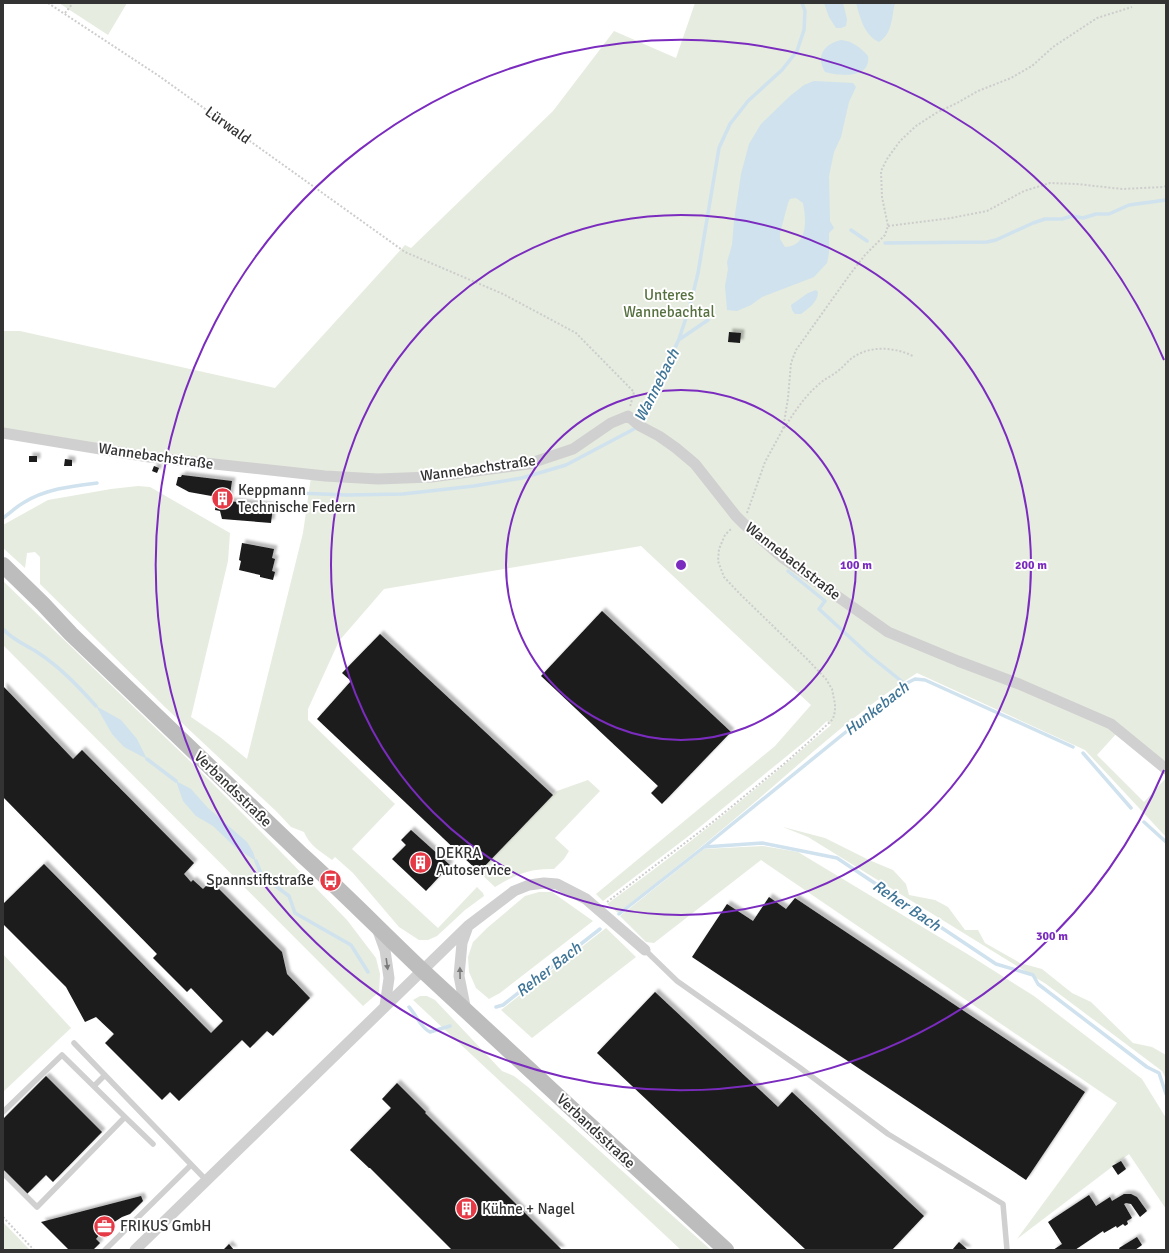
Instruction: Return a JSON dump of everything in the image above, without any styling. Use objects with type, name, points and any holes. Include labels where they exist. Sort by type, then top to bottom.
[{"type":"main road","name":"Verbandsstraße","points":[[3,565],[70,634],[330,880],[422,970],[726,1250]]},
{"type":"street","name":"Wannebachstraße","points":[[3,433],[149,457],[324,476],[378,479],[431,477],[528,464],[573,449],[611,423],[628,416],[640,426],[670,444],[695,464],[741,522],[783,558],[888,632],[1019,684],[1111,724],[1166,769]]},
{"type":"street","points":[[135,1250],[468,926],[500,900],[514,891],[529,885],[544,883],[558,885],[586,899],[645,950]]},
{"type":"street","points":[[377,926],[384,950],[389,978],[385,1006]]},
{"type":"street","points":[[466,1011],[459,976],[462,943],[468,926]]},
{"type":"lane","points":[[645,950],[677,981],[799,1067],[888,1134],[1003,1204],[1007,1250]]},
{"type":"lane","points":[[74,1043],[207,1181]]},
{"type":"lane","points":[[3,1112],[62,1055],[153,1144]]},
{"type":"lane","points":[[94,1086],[105,1075]]},
{"type":"lane","points":[[3,1173],[37,1207],[125,1117]]},
{"type":"lane","points":[[105,1250],[191,1165]]},
{"type":"path","name":"Lürwald","points":[[48,3],[159,76],[405,252],[504,294],[576,333],[634,392],[628,416]]},
{"type":"path","points":[[65,13],[73,3]]},
{"type":"path","points":[[783,429],[788,398],[791,363],[796,350],[860,261],[885,235],[888,226],[882,197],[881,171],[887,159],[900,141],[916,126],[936,112],[957,103],[978,91],[1012,78],[1032,66],[1054,47],[1097,18],[1132,7]]},
{"type":"path","points":[[888,226],[951,218],[987,211],[1024,191],[1050,183],[1077,184],[1122,189],[1166,186]]},
{"type":"path","points":[[598,910],[714,822],[810,741],[833,719],[835,704],[832,689],[826,678],[724,577],[718,561],[719,549],[725,535],[741,522],[765,462],[783,429],[806,396],[853,357],[869,350],[885,348],[901,351],[913,356]]},
{"type":"path","points":[[3,1217],[34,1250]]},
{"type":"green space","points":[[59,3],[127,3],[108,35]]},
{"type":"green space","name":"Unteres Wannebachtal","points":[[695,3],[1166,3],[1166,775],[1117,733],[1097,755],[1144,802],[1166,778],[1166,837],[1085,750],[917,673],[876,701],[818,747],[709,841],[618,913],[607,904],[721,817],[831,725],[827,721],[809,738],[690,835],[603,901],[596,894],[775,746],[811,705],[641,546],[384,589],[339,641],[308,709],[308,720],[395,804],[352,849],[438,928],[477,887],[484,896],[465,910],[437,936],[428,940],[419,940],[399,927],[353,873],[335,857],[332,860],[309,841],[304,832],[291,827],[277,812],[166,708],[40,584],[40,557],[35,552],[27,553],[25,568],[3,548],[3,525],[48,500],[138,486],[150,487],[230,533],[228,561],[191,717],[220,737],[247,759],[303,533],[311,477],[378,482],[432,480],[529,466],[574,451],[612,425],[625,420],[658,439],[693,467],[738,521],[741,515],[697,461],[664,434],[642,423],[630,412],[610,422],[572,446],[527,461],[432,474],[378,477],[325,474],[75,442],[3,430],[3,331],[20,331],[275,388],[405,245],[411,248],[553,111],[614,31],[676,58]]},
{"type":"green space","points":[[3,581],[194,765],[347,920],[376,958],[380,974],[379,992],[363,1006],[3,645]]},
{"type":"green space","points":[[588,780],[600,791],[555,838],[569,851],[564,859],[554,869],[523,873],[495,887],[479,872],[557,791]]},
{"type":"green space","points":[[783,827],[825,838],[893,870],[906,884],[909,895],[935,900],[948,907],[965,930],[978,930],[985,943],[1020,963],[1042,969],[1072,993],[1091,1002],[1133,1043],[1152,1047],[1166,1055],[1166,1079],[1162,1071],[1046,984],[808,837]]},
{"type":"green space","points":[[763,846],[798,852],[969,955],[1034,996],[1142,1079],[1166,1118],[1166,1209],[1129,1154],[1017,1239],[1117,1103],[761,860],[654,943],[646,942],[620,916],[704,849]]},
{"type":"green space","points":[[539,892],[552,892],[593,921],[500,993],[489,999],[476,988],[469,972],[468,957],[473,942],[487,928],[525,896]]},
{"type":"green space","points":[[606,928],[636,957],[532,1038],[501,1010]]},
{"type":"green space","points":[[3,954],[71,1028],[3,1092]]},
{"type":"green space","points":[[420,996],[427,996],[435,1000],[502,1071],[514,1076],[528,1087],[711,1250],[681,1250],[413,1000]]},
{"type":"green space","points":[[3,1222],[30,1250],[3,1250]]},
{"type":"water","points":[[824,3],[843,3],[847,19],[846,26],[836,28],[829,17]]},
{"type":"water","points":[[856,3],[895,3],[889,30],[884,38],[879,42],[870,35],[863,25]]},
{"type":"water","points":[[841,40],[856,45],[868,56],[868,63],[865,69],[846,75],[825,72],[821,60],[823,51],[830,44]]},
{"type":"water","points":[[814,81],[853,83],[856,87],[849,102],[841,137],[834,152],[829,176],[830,221],[834,228],[829,233],[829,253],[827,263],[814,277],[762,297],[751,305],[737,311],[727,310],[725,286],[728,269],[727,262],[732,245],[741,174],[749,144],[761,124],[790,96],[804,85]],"holes":[[[796,198],[803,203],[805,224],[802,237],[793,245],[785,247],[780,239],[780,233],[788,203],[790,199]]]},
{"type":"water","points":[[816,290],[818,292],[818,296],[812,305],[801,314],[795,314],[791,305],[808,293]]},
{"type":"water","points":[[96,706],[121,720],[137,739],[147,759],[124,747],[112,734]]},
{"type":"water","points":[[176,781],[191,789],[208,808],[247,842],[256,861],[236,848],[213,826],[196,816],[183,801]]},
{"type":"building","points":[[729,332],[741,333],[740,343],[728,342]]},
{"type":"building","points":[[29,456],[37,456],[37,462],[29,462]]},
{"type":"building","points":[[65,459],[72,460],[72,466],[64,466]]},
{"type":"building","points":[[154,466],[159,468],[157,473],[152,471]]},
{"type":"building","name":"Keppmann Technische Federn","points":[[182,475],[232,481],[229,501],[273,506],[271,523],[222,519],[220,511],[215,510],[217,497],[189,492],[176,485],[178,477],[181,477]]},
{"type":"building","points":[[242,543],[274,549],[272,558],[275,559],[272,571],[275,572],[273,580],[239,570]]},
{"type":"building","points":[[602,611],[731,732],[662,804],[651,793],[658,786],[541,676]]},
{"type":"building","points":[[380,634],[553,795],[479,872],[317,719],[351,681],[342,673]]},
{"type":"building","points":[[3,686],[73,759],[82,750],[194,863],[184,874],[191,882],[193,880],[203,889],[211,881],[282,952],[287,974],[310,998],[273,1036],[267,1031],[250,1048],[242,1040],[179,1101],[170,1092],[162,1100],[105,1043],[114,1034],[96,1017],[85,1022],[66,987],[3,924],[3,904],[44,864],[211,1033],[223,1021],[191,988],[187,992],[153,958],[157,954],[3,797]]},
{"type":"building","name":"DEKRA Autoservice","points":[[411,830],[450,865],[426,891],[392,859],[406,845],[401,840]]},
{"type":"building","points":[[769,897],[786,909],[795,898],[1085,1092],[1026,1180],[692,957],[727,904],[753,921]]},
{"type":"building","points":[[655,992],[778,1107],[792,1092],[924,1216],[892,1250],[806,1250],[597,1053]]},
{"type":"building","points":[[46,1076],[102,1132],[53,1182],[46,1175],[27,1194],[3,1171],[3,1119]]},
{"type":"building","name":"Kühne + Nagel","points":[[397,1083],[562,1250],[452,1250],[350,1150],[391,1108],[382,1099]]},
{"type":"building","points":[[1121,1161],[1126,1169],[1118,1175],[1112,1166]]},
{"type":"building","points":[[1124,1194],[1131,1194],[1137,1197],[1147,1211],[1140,1217],[1131,1204],[1126,1203],[1124,1204],[1132,1218],[1127,1221],[1128,1224],[1125,1226],[1123,1224],[1104,1233],[1103,1231],[1075,1250],[1053,1250],[1062,1244],[1048,1222],[1089,1195],[1096,1206],[1110,1197],[1112,1201]]},
{"type":"building","points":[[141,1196],[143,1201],[130,1214],[108,1226],[101,1236],[99,1235],[96,1239],[100,1243],[93,1250],[69,1250],[41,1222]]},
{"type":"building","points":[[1137,1237],[1142,1245],[1135,1250],[1120,1250],[1119,1248]]},
{"type":"building","points":[[959,1242],[968,1250],[952,1250]]},
{"type":"building","points":[[229,1244],[234,1250],[223,1250]]},
{"type":"waterway","name":"Wannebach","points":[[249,489],[272,492],[347,495],[403,494],[474,486],[522,478],[566,465],[634,429],[645,414],[679,339],[690,306],[698,273],[719,148],[730,124],[748,101],[782,70],[797,51],[804,30],[805,11],[802,3]]},
{"type":"waterway","points":[[885,243],[987,242],[996,240],[1045,219],[1062,219],[1072,216],[1083,218],[1096,214],[1109,214],[1129,205],[1166,200]]},
{"type":"waterway","points":[[851,230],[867,241]]},
{"type":"waterway","points":[[680,339],[708,320]]},
{"type":"waterway","name":"Wannebach","points":[[3,518],[20,505],[40,494],[68,487],[97,483]]},
{"type":"waterway","points":[[788,571],[825,601],[819,609],[869,655],[905,684]]},
{"type":"waterway","name":"Reher Bach","points":[[3,629],[15,639],[37,652],[61,670],[96,706]]},
{"type":"waterway","name":"Hunkebach","points":[[704,847],[905,684],[915,679],[925,680],[1073,747]]},
{"type":"waterway","name":"Hunkebach","points":[[1083,753],[1131,808]]},
{"type":"waterway","name":"Reher Bach","points":[[147,759],[176,781]]},
{"type":"waterway","name":"Hunkebach","points":[[1144,822],[1166,842]]},
{"type":"waterway","name":"Reher Bach","points":[[619,914],[704,847],[762,843],[837,858],[996,964],[1033,975],[1038,984],[1147,1067],[1159,1073],[1166,1094]]},
{"type":"waterway","name":"Reher Bach","points":[[256,861],[262,876],[289,896],[295,913],[351,945],[368,972]]},
{"type":"waterway","name":"Reher Bach","points":[[496,1007],[503,1005],[600,929]]},
{"type":"waterway","name":"Reher Bach","points":[[409,1007],[421,1024],[430,1032],[450,1026]]},
{"type":"place","name":"Keppmann Technische Federn","points":[[223,499]]},
{"type":"place","name":"DEKRA Autoservice","points":[[421,862]]},
{"type":"place","name":"Spannstiftstraße","points":[[330,880]]},
{"type":"place","name":"Kühne + Nagel","points":[[466,1209]]},
{"type":"place","name":"FRIKUS GmbH","points":[[104,1226]]}]
